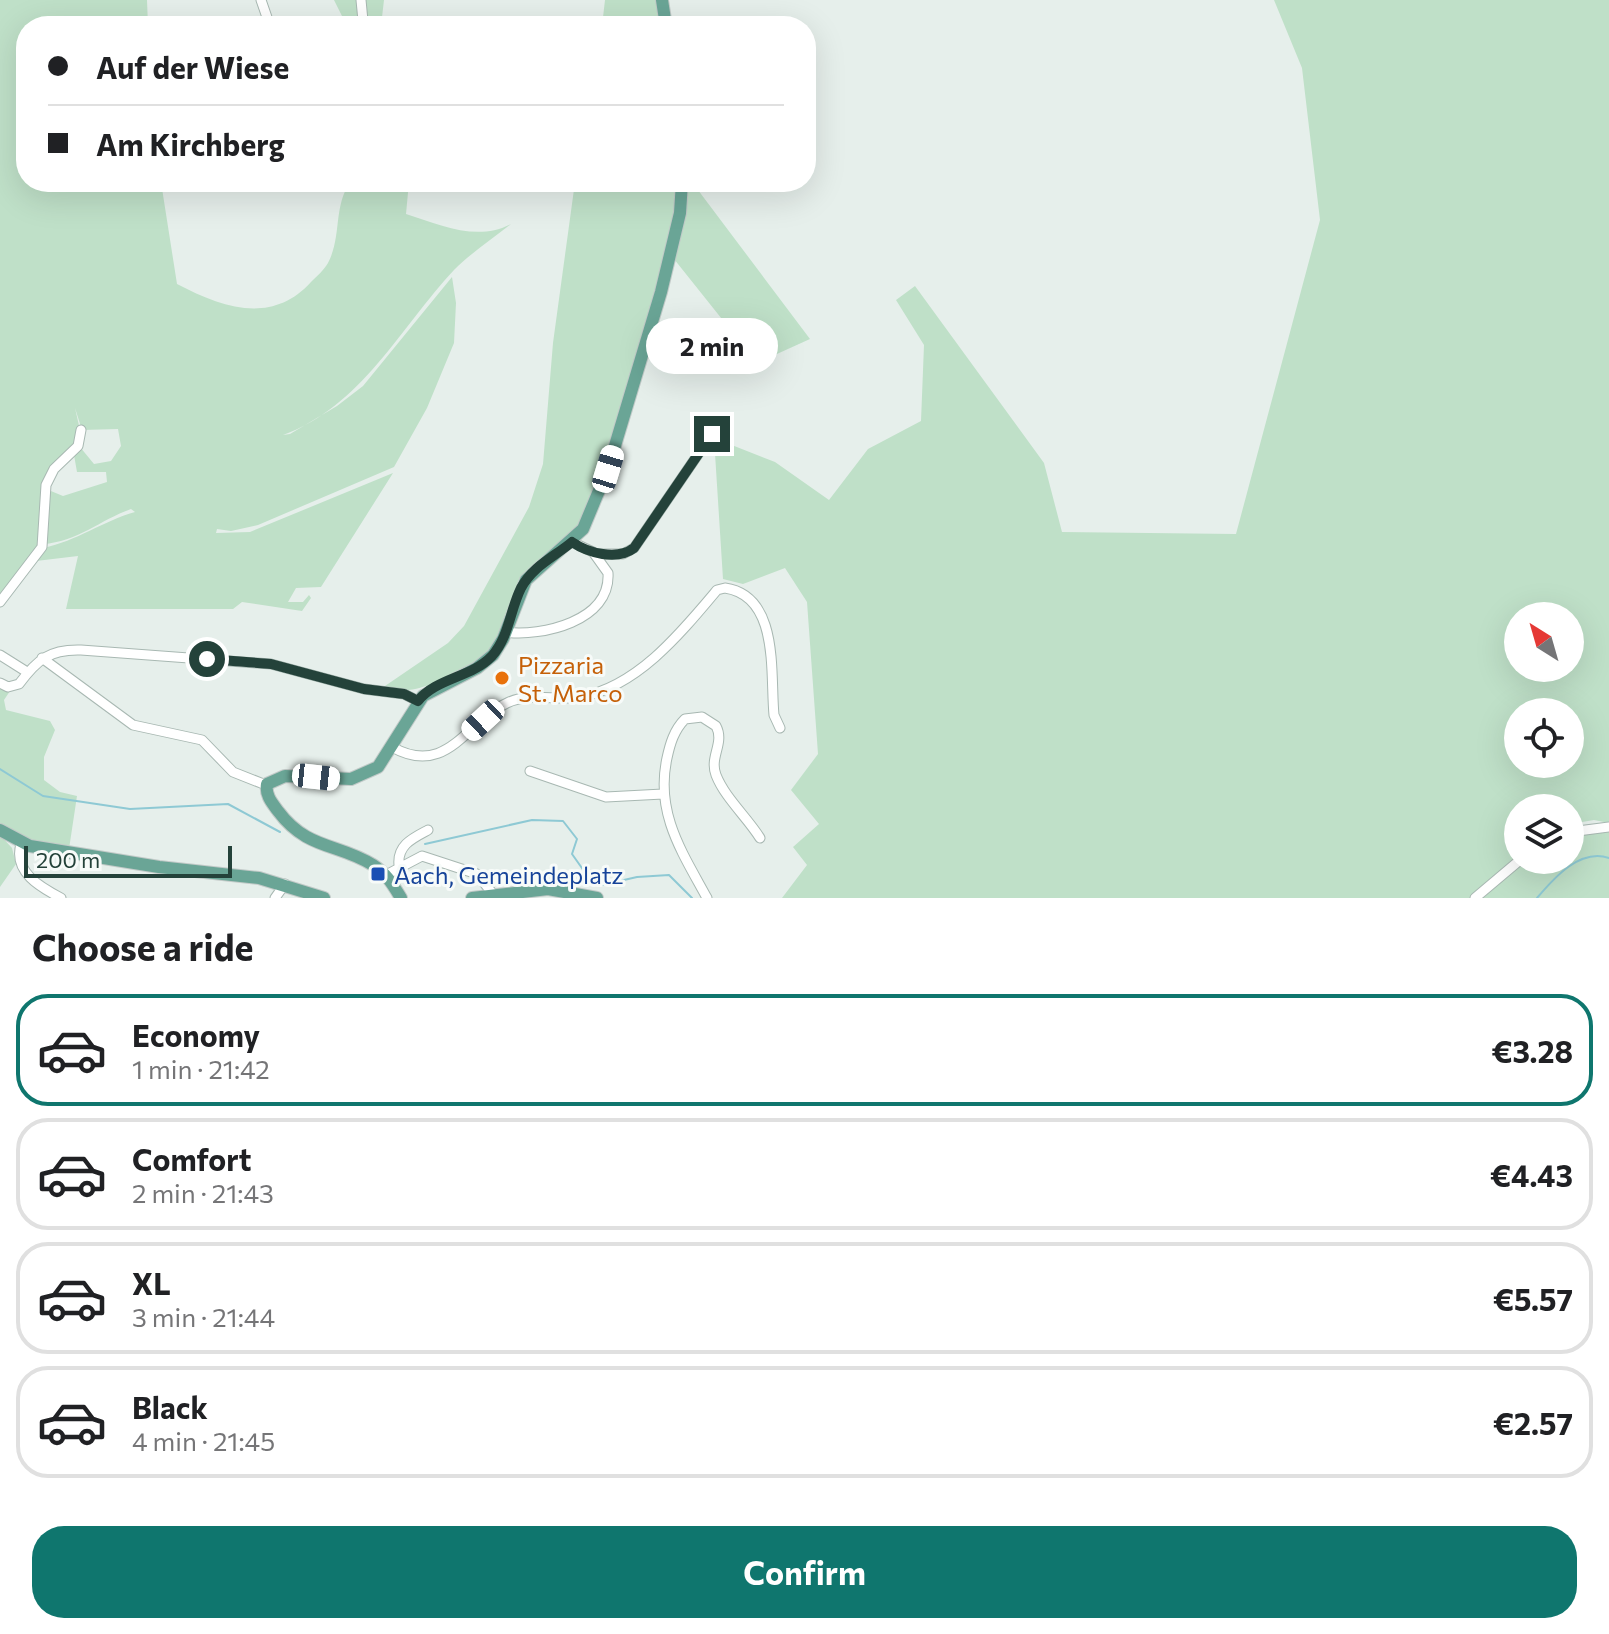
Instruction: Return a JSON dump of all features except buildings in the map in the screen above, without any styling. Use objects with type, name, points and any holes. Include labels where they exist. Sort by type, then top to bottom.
[{"type":"main road","points":[[401,898],[386,875],[359,858],[302,836],[276,809],[266,785],[274,778],[285,776],[362,777],[382,763],[418,701],[431,690],[481,665],[496,650],[526,580],[583,529],[595,504],[627,408],[670,259],[681,192]]},
{"type":"main road","points":[[0,830],[21,844],[324,898]]},
{"type":"main road","points":[[472,898],[494,890],[548,889],[597,898]]},
{"type":"street","points":[[0,602],[42,547],[46,485],[54,469],[78,446],[81,430]]},
{"type":"street","points":[[572,542],[595,554],[623,554],[634,548],[712,434]]},
{"type":"street","points":[[505,632],[555,628],[588,613],[609,579],[595,554]]},
{"type":"street","points":[[392,747],[410,756],[440,752],[512,701],[576,697],[611,687],[640,669],[717,590],[725,588],[745,596],[763,619],[774,715],[780,728]]},
{"type":"street","points":[[0,683],[16,686],[42,658],[56,650],[67,649],[271,664],[364,689],[404,694],[418,701]]},
{"type":"street","points":[[0,655],[27,672]]},
{"type":"street","points":[[42,658],[133,725],[202,740],[233,772],[266,785]]},
{"type":"street","points":[[707,898],[675,842],[663,794],[666,762],[676,730],[688,718],[708,719],[720,736],[714,762],[717,777],[760,838]]},
{"type":"street","points":[[530,771],[606,797],[663,794]]},
{"type":"street","points":[[1584,830],[1609,827]]},
{"type":"street","points":[[399,865],[399,855],[406,843],[428,830]]},
{"type":"street","points":[[21,844],[19,858],[24,869],[38,885],[61,898]]},
{"type":"street","points":[[386,875],[399,865],[422,856],[494,890]]},
{"type":"street","points":[[1475,898],[1504,874]]},
{"type":"street","points":[[275,898],[288,890]]},
{"type":"green space","points":[[0,0],[147,0],[148,16],[16,16],[16,192],[163,192],[177,284],[194,293],[247,308],[280,304],[296,295],[328,263],[345,192],[408,192],[406,214],[459,230],[485,232],[511,224],[454,270],[378,364],[335,406],[316,418],[337,406],[363,386],[452,277],[456,303],[454,343],[427,408],[394,467],[258,525],[231,531],[217,529],[216,533],[250,532],[393,473],[321,587],[296,588],[288,602],[303,602],[309,595],[311,598],[302,611],[242,602],[233,609],[66,609],[78,556],[36,561],[43,548],[67,541],[135,512],[131,509],[78,535],[43,544],[46,489],[63,496],[107,482],[106,472],[77,472],[74,455],[80,447],[94,464],[111,461],[121,446],[118,429],[82,430],[75,408],[80,430],[78,445],[53,468],[45,485],[39,550],[0,599]]},
{"type":"green space","points":[[334,0],[359,0],[358,16],[342,16]]},
{"type":"green space","points":[[364,0],[384,0],[382,16],[365,16]]},
{"type":"green space","points":[[605,0],[659,0],[661,16],[603,16]]},
{"type":"green space","points":[[1274,0],[1609,0],[1609,823],[1584,822],[1584,794],[1504,794],[1504,869],[1470,898],[782,898],[807,865],[793,847],[819,824],[791,790],[818,754],[807,602],[785,568],[743,584],[723,579],[714,438],[775,462],[829,500],[868,449],[921,421],[924,345],[896,300],[915,286],[1044,463],[1062,532],[1236,534],[1320,220],[1302,68]]},
{"type":"green space","points":[[574,192],[677,192],[668,251],[613,445],[600,484],[582,521],[522,580],[497,641],[483,657],[457,673],[424,687],[405,690],[385,686],[448,643],[464,626],[529,507],[543,464],[553,343]]},
{"type":"green space","points":[[684,192],[700,192],[810,339],[757,363],[674,259]]},
{"type":"green space","points":[[0,685],[10,691],[4,700],[6,710],[50,721],[55,730],[44,757],[44,780],[60,792],[77,796],[69,849],[35,844],[0,825]]},
{"type":"green space","points":[[1609,829],[1609,898],[1480,898],[1509,874],[1584,874],[1584,833]]},
{"type":"green space","points":[[0,835],[12,848],[16,864],[0,887]]},
{"type":"waterway","points":[[0,769],[43,796],[130,809],[228,804],[280,832]]},
{"type":"waterway","points":[[425,844],[532,820],[563,821],[577,839],[572,854],[584,871],[602,885],[637,877],[669,875],[692,898]]},
{"type":"waterway","points":[[1537,898],[1560,874],[1578,861],[1598,856],[1609,858]]},
{"type":"place","name":"Pizzaria St. Marco","points":[[502,678]]},
{"type":"place","name":"Aach, Gemeindeplatz","points":[[378,874]]},
{"type":"route","points":[[207,659],[271,664],[364,689],[404,694],[418,701],[431,690],[477,668],[493,655],[503,639],[522,587],[542,563],[572,542],[595,554],[630,552],[712,434]]}]
